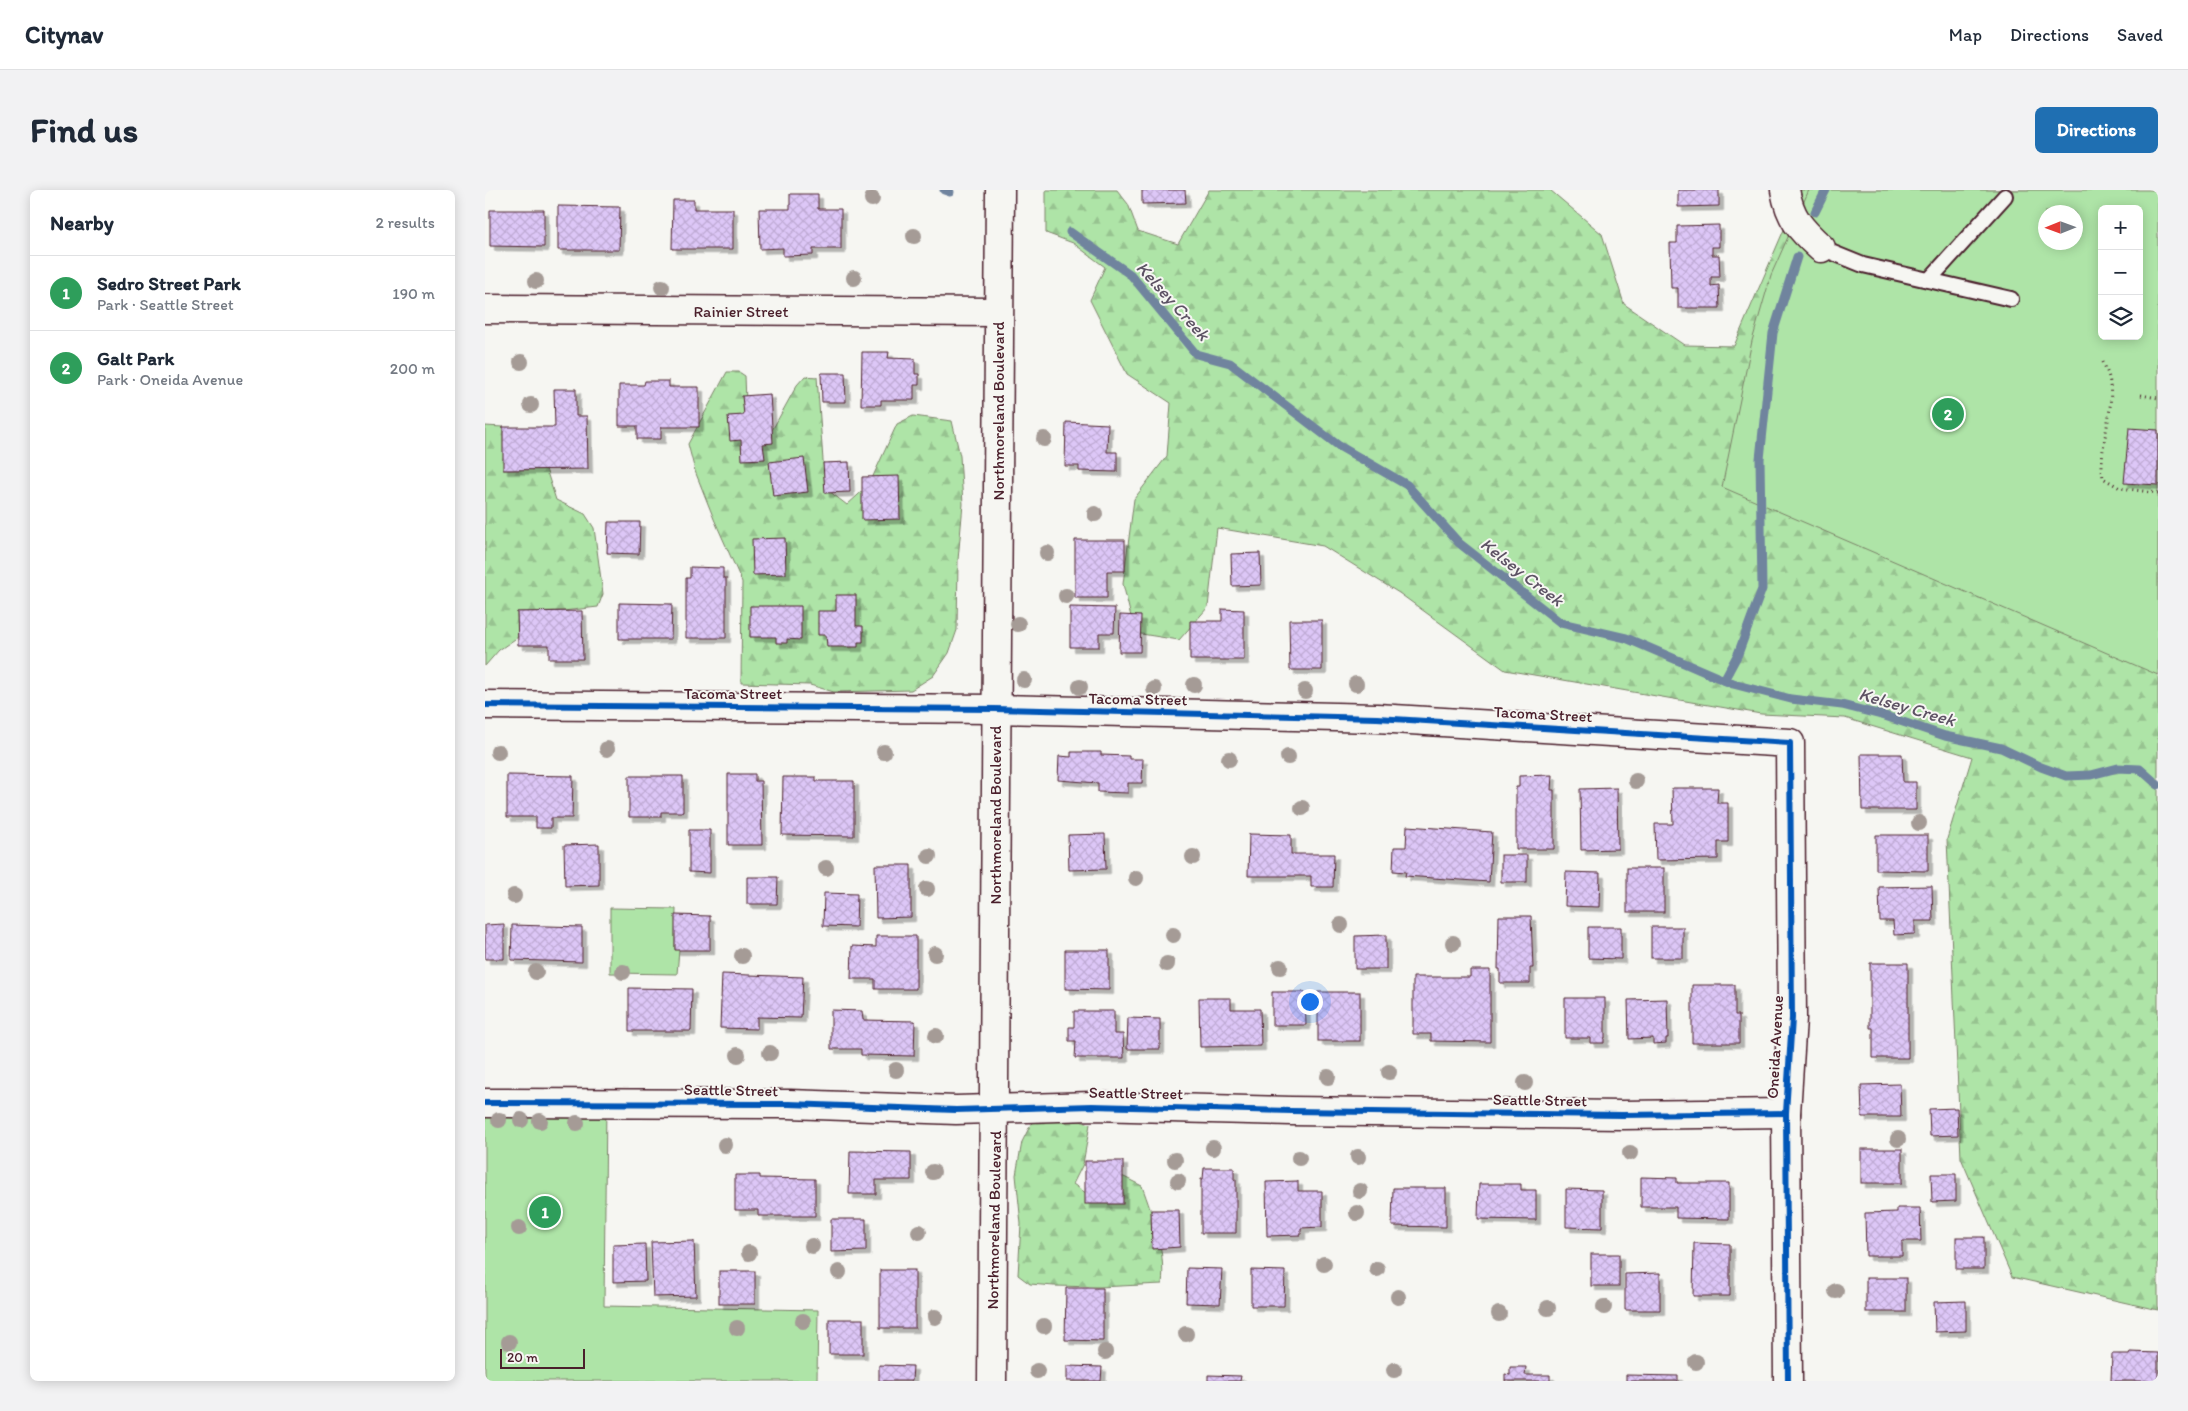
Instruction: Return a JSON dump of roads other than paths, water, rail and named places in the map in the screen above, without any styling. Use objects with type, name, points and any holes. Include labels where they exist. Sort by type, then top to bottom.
[{"type":"street","name":"Northmoreland Boulevard","points":[[993,1381],[999,190]]},
{"type":"street","points":[[1785,190],[1789,210],[1801,230],[1821,248]]},
{"type":"street","name":"Rainier Street","points":[[485,309],[998,312]]},
{"type":"street","name":"Tacoma Street","points":[[485,705],[995,709],[1377,718],[1790,743]]},
{"type":"street","name":"Oneida Avenue","points":[[1788,1381],[1786,1113],[1792,1018],[1790,743]]},
{"type":"street","name":"Seattle Street","points":[[485,1103],[606,1102],[845,1105],[957,1110],[1092,1106],[1291,1111],[1622,1115],[1786,1113]]},
{"type":"lane","points":[[1929,280],[2005,196]]},
{"type":"lane","points":[[1821,248],[1863,265],[2011,299]]},
{"type":"waterway","name":"Kelsey Creek","points":[[944,190],[950,192]]},
{"type":"waterway","points":[[1815,212],[1826,190]]},
{"type":"waterway","name":"Kelsey Creek","points":[[1070,232],[1131,275],[1196,354],[1230,363],[1339,446],[1407,485],[1459,543],[1561,623],[1626,638],[1733,684],[1791,699],[1842,705],[1885,716],[1945,736],[2001,748],[2041,767],[2066,776],[2091,775],[2118,768],[2140,769],[2158,785]]},
{"type":"waterway","points":[[1724,680],[1738,654],[1762,589],[1760,459],[1773,333],[1797,257]]},
{"type":"place","name":"Galt Park","points":[[1948,414]]},
{"type":"place","name":"Sedro Street Park","points":[[545,1212]]}]
